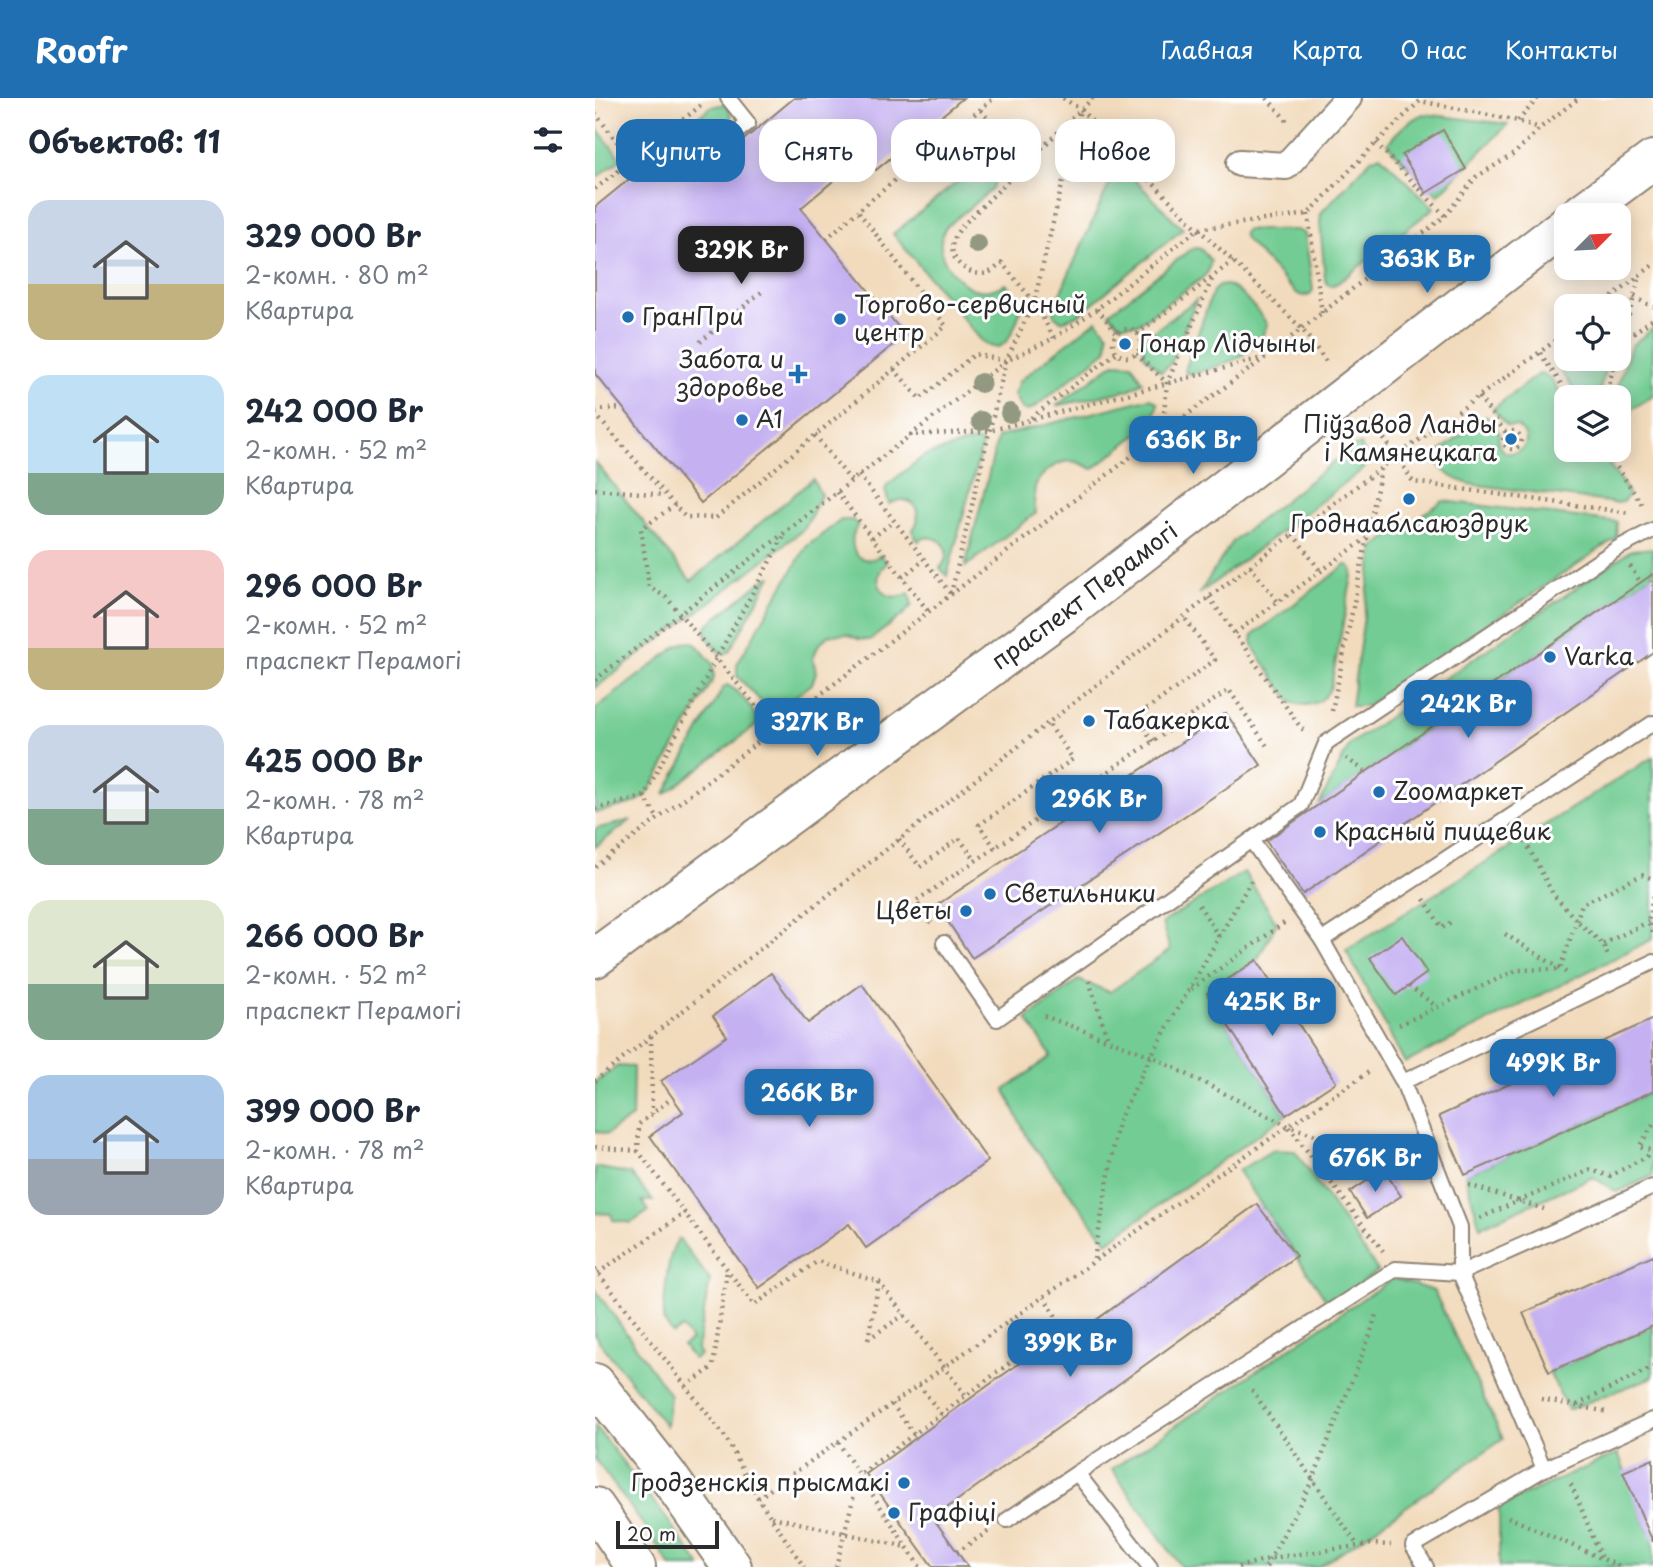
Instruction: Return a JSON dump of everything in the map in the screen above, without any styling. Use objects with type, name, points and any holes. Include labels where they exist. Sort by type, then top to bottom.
[{"type":"main road","points":[[1595,203],[1653,160]]},
{"type":"main road","name":"праспект Перамогі","points":[[595,958],[1074,606],[1554,234]]},
{"type":"main road","points":[[595,1383],[667,1476],[732,1567]]},
{"type":"main road","points":[[595,1507],[636,1567]]},
{"type":"street","points":[[1240,163],[1286,166],[1348,98]]},
{"type":"lane","points":[[728,98],[745,119]]},
{"type":"lane","points":[[944,943],[997,1019],[1301,805],[1326,743],[1618,548],[1651,523]]},
{"type":"lane","points":[[1322,940],[1653,723]]},
{"type":"lane","points":[[1251,840],[1322,940],[1403,1082],[1460,1227],[1461,1273],[1544,1468]]},
{"type":"lane","points":[[1403,1082],[1653,962]]},
{"type":"lane","points":[[1007,1520],[1077,1472],[1392,1271],[1461,1273],[1653,1187]]},
{"type":"lane","points":[[1426,1567],[1413,1546],[1544,1468],[1652,1421]]},
{"type":"lane","points":[[1077,1472],[1150,1567]]},
{"type":"path","points":[[685,119],[711,98]]},
{"type":"path","points":[[826,239],[994,98]]},
{"type":"path","points":[[1063,98],[1080,109],[1198,229],[1302,329],[1349,393]]},
{"type":"path","points":[[1041,147],[1093,98]]},
{"type":"path","points":[[1267,98],[1290,123]]},
{"type":"path","points":[[1518,121],[1538,98]]},
{"type":"path","points":[[595,867],[1302,329],[1445,216],[1476,177],[1514,154],[1540,128],[1579,98]]},
{"type":"path","points":[[595,680],[1006,361],[1054,338],[1097,309],[1198,229],[1308,214],[1420,99],[1540,128]]},
{"type":"path","points":[[951,594],[1006,361],[1034,302],[1080,109]]},
{"type":"path","points":[[981,110],[988,119]]},
{"type":"path","points":[[595,113],[616,140]]},
{"type":"path","points":[[1376,143],[1445,216]]},
{"type":"path","points":[[595,190],[616,174]]},
{"type":"path","points":[[1006,182],[961,227],[953,240],[953,253],[961,267],[974,273],[988,272],[1002,263],[1034,302],[1054,338]]},
{"type":"path","points":[[595,412],[685,517],[716,518],[946,326],[858,211]]},
{"type":"path","points":[[1302,329],[1323,313],[1308,214]]},
{"type":"path","points":[[1137,334],[1233,261]]},
{"type":"path","points":[[1617,294],[1653,265]]},
{"type":"path","points":[[1631,307],[1640,276]]},
{"type":"path","points":[[1162,433],[1167,383],[1213,277]]},
{"type":"path","points":[[700,342],[764,290]]},
{"type":"path","points":[[1634,297],[1653,307]]},
{"type":"path","points":[[1097,309],[1117,333]]},
{"type":"path","points":[[1631,335],[1653,319]]},
{"type":"path","points":[[1127,329],[1137,334],[1140,349],[1136,354],[1126,357],[1116,353],[1112,343],[1117,333],[1127,329]]},
{"type":"path","points":[[595,1081],[1209,597],[1554,342]]},
{"type":"path","points":[[1027,421],[1116,353]]},
{"type":"path","points":[[1540,353],[1562,385]]},
{"type":"path","points":[[894,369],[920,399],[975,354],[1006,361]]},
{"type":"path","points":[[1136,354],[1167,383]]},
{"type":"path","points":[[909,435],[989,431],[1266,357]]},
{"type":"path","points":[[1479,397],[1506,433]]},
{"type":"path","points":[[595,412],[622,408]]},
{"type":"path","points":[[1511,430],[1521,436],[1518,446],[1513,449],[1503,443],[1506,433],[1511,430]]},
{"type":"path","points":[[815,435],[851,481]]},
{"type":"path","points":[[1397,456],[1413,482],[1637,514]]},
{"type":"path","points":[[1613,462],[1651,523]]},
{"type":"path","points":[[1209,597],[1301,728],[1326,743],[1381,468]]},
{"type":"path","points":[[859,475],[951,594]]},
{"type":"path","points":[[595,489],[666,495]]},
{"type":"path","points":[[837,492],[928,611]]},
{"type":"path","points":[[675,505],[641,529],[649,587],[666,597],[775,729]]},
{"type":"path","points":[[872,538],[894,520]]},
{"type":"path","points":[[595,809],[644,796],[787,531]]},
{"type":"path","points":[[1293,534],[1321,572]]},
{"type":"path","points":[[1235,633],[1367,538]]},
{"type":"path","points":[[902,577],[924,560]]},
{"type":"path","points":[[1250,566],[1278,602]]},
{"type":"path","points":[[1153,741],[1136,718],[1215,660],[1184,617]]},
{"type":"path","points":[[944,943],[916,901],[1229,691],[1266,746]]},
{"type":"path","points":[[995,848],[979,825],[1073,759],[1048,723]]},
{"type":"path","points":[[644,796],[658,819]]},
{"type":"path","points":[[1512,816],[1553,894],[1577,921],[1603,944],[1617,979]]},
{"type":"path","points":[[899,839],[920,867],[959,838],[976,861]]},
{"type":"path","points":[[1094,1260],[1118,1122],[1151,1056],[1264,858]]},
{"type":"path","points":[[1560,969],[1582,904],[1642,875],[1653,879]]},
{"type":"path","points":[[1412,881],[1442,928],[1454,920]]},
{"type":"path","points":[[1187,885],[1219,937]]},
{"type":"path","points":[[1653,897],[1648,922],[1653,933]]},
{"type":"path","points":[[1188,991],[1302,911]]},
{"type":"path","points":[[1603,944],[1648,922]]},
{"type":"path","points":[[1505,934],[1594,990]]},
{"type":"path","points":[[1082,959],[1108,1040]]},
{"type":"path","points":[[1376,1035],[1517,970],[1560,969]]},
{"type":"path","points":[[1409,986],[1437,1007]]},
{"type":"path","points":[[1015,1006],[1151,1056],[1288,1126],[1578,1220]]},
{"type":"path","points":[[652,1036],[652,1114]]},
{"type":"path","points":[[758,1498],[1094,1260],[1389,1059]]},
{"type":"path","points":[[668,1101],[639,1124],[638,1151],[754,1305],[818,1261],[879,1282],[966,1396]]},
{"type":"path","points":[[1653,1125],[1639,1147],[1653,1152]]},
{"type":"path","points":[[1266,1567],[1313,1479],[1370,1335],[1392,1271],[1288,1126]]},
{"type":"path","points":[[595,1147],[638,1151]]},
{"type":"path","points":[[1460,1227],[1590,1170],[1610,1176],[1653,1152]]},
{"type":"path","points":[[685,1213],[597,1271],[726,1438],[758,1498],[804,1567]]},
{"type":"path","points":[[686,1386],[713,1367],[727,1270]]},
{"type":"path","points":[[879,1282],[868,1339],[904,1315]]},
{"type":"path","points":[[836,1567],[859,1475],[1061,1325],[1044,1297]]},
{"type":"path","points":[[1576,1406],[1653,1367]]},
{"type":"path","points":[[1239,1370],[1358,1546]]},
{"type":"path","points":[[919,1385],[941,1415]]},
{"type":"path","points":[[1512,1394],[1652,1421]]},
{"type":"path","points":[[892,1404],[914,1434]]},
{"type":"path","points":[[838,1442],[920,1567]]},
{"type":"path","points":[[1561,1461],[1602,1559]]},
{"type":"path","points":[[1481,1505],[1621,1567]]},
{"type":"path","points":[[771,1517],[907,1547]]},
{"type":"path","points":[[957,1552],[1007,1520]]},
{"type":"path","points":[[1238,1567],[1272,1558],[1371,1544],[1413,1546]]},
{"type":"green space","points":[[726,104],[731,119],[696,119],[711,107]]},
{"type":"green space","points":[[1423,114],[1508,124],[1438,195],[1388,143],[1404,126]]},
{"type":"green space","points":[[595,126],[616,153],[616,163],[595,179]]},
{"type":"green space","points":[[1380,155],[1434,208],[1331,286],[1326,283],[1325,278],[1321,213],[1371,159]]},
{"type":"green space","points":[[957,182],[994,182],[991,190],[946,227],[941,249],[949,269],[967,286],[986,290],[1006,284],[1023,304],[1013,330],[1004,344],[998,347],[990,346],[981,340],[893,234]]},
{"type":"green space","points":[[1110,182],[1137,182],[1183,229],[1078,315],[1061,321],[1055,316],[1053,309]]},
{"type":"green space","points":[[1246,230],[1297,230],[1305,234],[1313,290],[1310,295],[1302,296],[1295,292],[1245,239],[1243,233]]},
{"type":"green space","points":[[1191,249],[1201,249],[1211,261],[1208,272],[1201,279],[1138,324],[1120,324],[1109,313]]},
{"type":"green space","points":[[1226,285],[1237,291],[1260,314],[1267,325],[1262,336],[1254,346],[1236,359],[1191,374],[1186,373],[1213,291]]},
{"type":"green space","points":[[1196,300],[1173,359],[1161,372],[1143,354],[1145,338]]},
{"type":"green space","points":[[1097,320],[1108,334],[1107,350],[1035,407],[1027,411],[1021,408],[1014,395],[1019,381]]},
{"type":"green space","points":[[1653,328],[1653,396],[1631,410],[1631,385],[1618,385],[1623,371],[1631,371],[1631,346]]},
{"type":"green space","points":[[1114,363],[1132,364],[1143,382],[1128,390],[1056,406]]},
{"type":"green space","points":[[1561,371],[1605,371],[1601,385],[1571,385]]},
{"type":"green space","points":[[1542,373],[1555,385],[1554,462],[1607,462],[1627,490],[1628,495],[1623,502],[1470,484],[1453,477],[1439,465],[1437,454],[1486,416],[1499,433],[1499,444],[1503,451],[1517,452],[1523,448],[1526,442],[1525,434],[1517,426],[1507,426],[1493,409]]},
{"type":"green space","points":[[1151,398],[1158,403],[1152,423],[1093,469],[1070,461],[1063,462],[1045,473],[1035,488],[1036,513],[965,567],[998,437]]},
{"type":"green space","points":[[978,441],[982,445],[947,576],[940,568],[946,556],[943,543],[931,538],[918,541],[912,531],[918,517],[915,507],[912,503],[899,500],[889,504],[885,490],[887,485],[924,456]]},
{"type":"green space","points":[[1360,445],[1366,458],[1362,470],[1199,594],[1232,542],[1354,446]]},
{"type":"green space","points":[[595,462],[691,581],[813,479],[821,495],[805,528],[595,688]]},
{"type":"green space","points":[[1443,501],[1617,522],[1616,538],[1367,706],[1351,706],[1374,547]]},
{"type":"green space","points":[[841,520],[852,520],[858,525],[852,540],[860,557],[873,559],[881,555],[887,563],[879,576],[881,589],[893,596],[909,593],[912,605],[870,640],[847,634],[829,635],[819,644],[813,658],[816,672],[812,684],[777,710],[770,711],[737,676],[737,664],[806,547]]},
{"type":"green space","points":[[1653,548],[1653,574],[1319,805],[1350,744],[1631,550]]},
{"type":"green space","points":[[1346,565],[1353,571],[1331,686],[1324,697],[1315,703],[1303,705],[1291,702],[1255,650],[1253,635]]},
{"type":"green space","points":[[771,576],[729,652],[719,652],[706,636],[706,626]]},
{"type":"green space","points":[[691,642],[697,645],[713,664],[714,678],[647,795],[634,803],[595,813],[595,709],[676,647]]},
{"type":"green space","points":[[727,685],[746,702],[758,724],[664,795],[723,688]]},
{"type":"green space","points":[[1653,757],[1653,939],[1405,1063],[1346,950]]},
{"type":"green space","points":[[631,820],[595,847],[595,829]]},
{"type":"green space","points":[[1244,872],[1277,923],[1257,960],[1207,993],[1286,1115],[1107,1242],[1028,1139],[1005,1090],[1051,1056],[1027,1019],[1078,980],[1110,992],[1170,950],[1162,923]]},
{"type":"green space","points":[[618,1066],[633,1067],[632,1117],[607,1134],[595,1131],[595,1082]]},
{"type":"green space","points":[[1653,1091],[1653,1176],[1617,1192],[1593,1177],[1480,1227],[1465,1175]]},
{"type":"green space","points":[[1273,1150],[1295,1151],[1378,1271],[1330,1305],[1238,1171]]},
{"type":"green space","points":[[595,1167],[631,1174],[653,1201],[642,1201],[649,1211],[631,1223],[613,1220],[611,1214],[595,1213]]},
{"type":"green space","points":[[679,1239],[710,1280],[697,1349],[700,1355],[693,1359],[683,1346],[691,1340],[682,1328],[673,1334],[663,1320],[671,1254]]},
{"type":"green space","points":[[1393,1278],[1434,1291],[1503,1439],[1318,1567],[1181,1567],[1112,1469]]},
{"type":"green space","points":[[595,1289],[670,1395],[666,1426],[595,1336]]},
{"type":"green space","points":[[1653,1326],[1653,1377],[1568,1410],[1549,1372]]},
{"type":"green space","points":[[595,1426],[701,1567],[671,1567],[595,1459]]},
{"type":"green space","points":[[1618,1453],[1649,1533],[1653,1532],[1653,1567],[1499,1567],[1499,1506]]},
{"type":"building","name":"Торгово-сервисный центр","points":[[794,98],[963,98],[938,119],[891,119],[891,158],[877,169],[877,119],[769,119]]},
{"type":"building","name":"Торгово-сервисный центр","points":[[759,127],[759,182],[832,182],[801,208],[905,335],[701,503],[595,374],[595,207],[626,182],[745,182],[745,139]]},
{"type":"building","points":[[1443,130],[1466,169],[1426,193],[1402,155]]},
{"type":"building","points":[[1653,574],[1653,652],[1303,894],[1266,841]]},
{"type":"building","points":[[1226,713],[1261,765],[972,958],[937,905]]},
{"type":"building","points":[[1402,936],[1427,973],[1396,995],[1370,958]]},
{"type":"building","points":[[1257,960],[1336,1082],[1286,1115],[1207,993]]},
{"type":"building","points":[[771,973],[808,1023],[862,984],[988,1161],[866,1248],[849,1224],[759,1288],[650,1136],[683,1112],[661,1081],[727,1036],[713,1016]]},
{"type":"building","points":[[1653,1019],[1653,1091],[1465,1175],[1439,1116]]},
{"type":"building","points":[[1384,1170],[1401,1196],[1367,1218],[1350,1192]]},
{"type":"building","points":[[1257,1204],[1296,1256],[933,1518],[968,1567],[933,1567],[866,1474],[1079,1320],[1085,1328]]},
{"type":"building","points":[[1653,1255],[1653,1326],[1549,1372],[1523,1313]]},
{"type":"building","points":[[1653,1459],[1653,1542],[1623,1472]]},
{"type":"place","name":"ГранПри","points":[[628,317]]},
{"type":"place","name":"Торгово-сервисный центр","points":[[840,319]]},
{"type":"place","name":"Гонар Лідчыны","points":[[1125,344]]},
{"type":"place","name":"Забота и здоровье","points":[[798,374]]},
{"type":"place","name":"A1","points":[[742,420]]},
{"type":"place","name":"Піўзавод Ланды і Камянецкага","points":[[1511,439]]},
{"type":"place","name":"Гроднааблсаюздрук","points":[[1409,499]]},
{"type":"place","name":"Varka","points":[[1550,657]]},
{"type":"place","name":"Табакерка","points":[[1089,721]]},
{"type":"place","name":"Zooмаркет","points":[[1379,792]]},
{"type":"place","name":"Красный пищевик","points":[[1320,832]]},
{"type":"place","name":"Светильники","points":[[990,894]]},
{"type":"place","name":"Цветы","points":[[966,911]]},
{"type":"place","name":"Гродзенскія прысмакі","points":[[904,1483]]},
{"type":"place","name":"Графіці","points":[[894,1513]]}]
